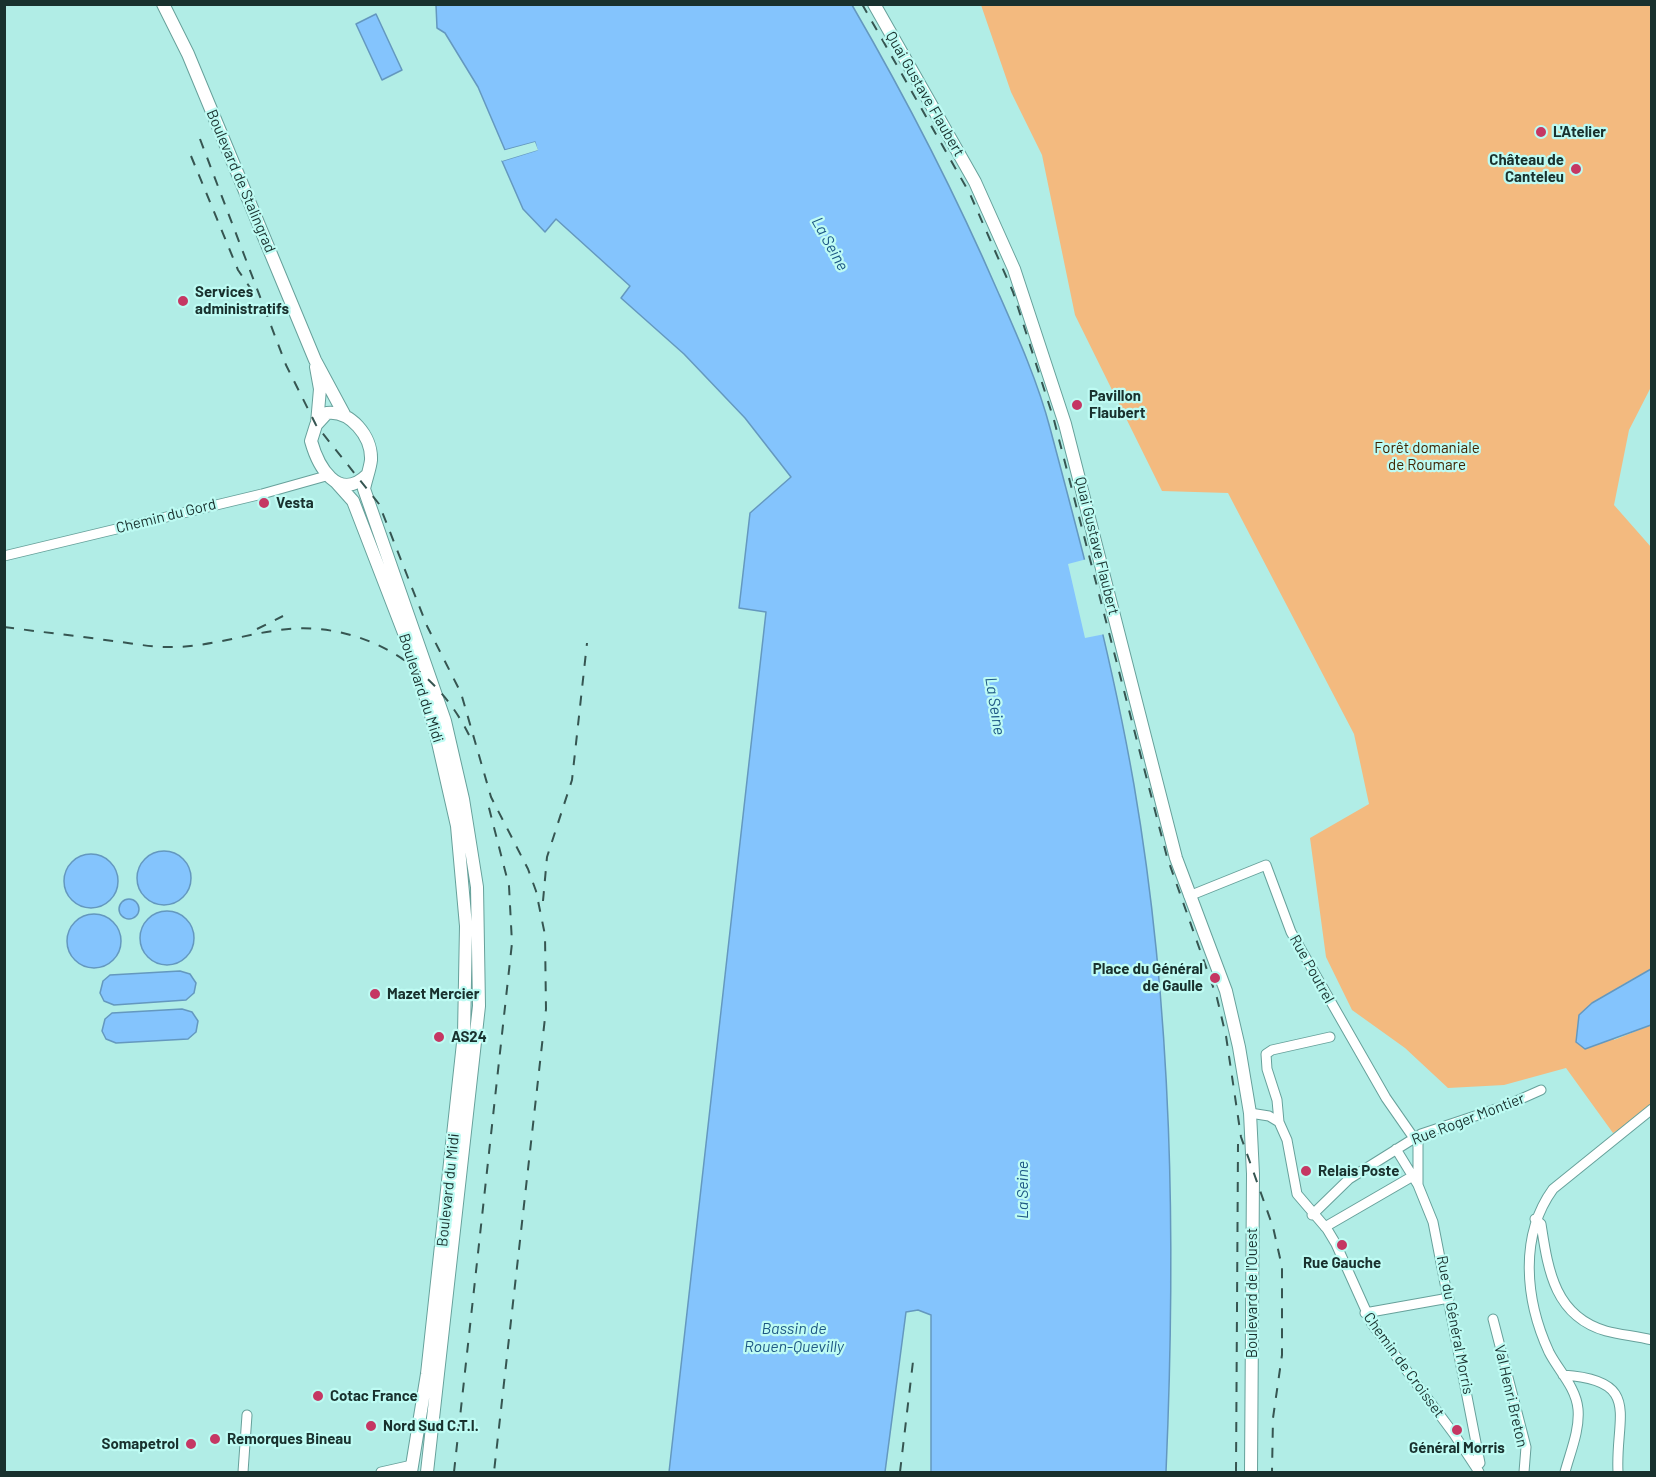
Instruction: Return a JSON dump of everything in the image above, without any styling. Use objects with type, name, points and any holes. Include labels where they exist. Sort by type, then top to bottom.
[{"type":"main road","name":"Boulevard de Stalingrad","points":[[163,4],[188,54],[315,360],[344,414]]},
{"type":"main road","name":"Quai Gustave Flaubert","points":[[874,4],[975,182],[1014,269],[1065,424],[1144,739],[1189,896],[1226,991],[1239,1047],[1250,1113]]},
{"type":"main road","name":"Boulevard de Stalingrad","points":[[315,360],[320,389],[317,423]]},
{"type":"main road","points":[[327,413],[344,414],[353,420],[366,439],[371,460],[367,475],[359,482],[349,484],[331,479],[311,441],[317,423],[327,413]]},
{"type":"main road","name":"Boulevard du Midi","points":[[367,475],[364,489],[445,721],[463,799],[477,887],[480,997],[420,1468]]},
{"type":"main road","name":"Boulevard du Midi","points":[[331,479],[353,501],[424,689],[453,803],[468,907],[474,974],[480,997]]},
{"type":"main road","name":"Boulevard du Midi","points":[[420,1468],[427,1374],[464,1034],[468,907],[477,887]]},
{"type":"main road","name":"Boulevard de l'Ouest","points":[[1250,1113],[1253,1174],[1251,1473]]},
{"type":"street","name":"Chemin du Gord","points":[[4,556],[331,479]]},
{"type":"street","name":"Rue Poutrel","points":[[1189,896],[1266,865],[1291,932],[1386,1098],[1415,1138]]},
{"type":"street","name":"Chemin de Croisset","points":[[1330,1037],[1272,1050],[1266,1054],[1267,1069],[1277,1100],[1279,1122],[1287,1140],[1293,1185],[1302,1204],[1325,1227],[1336,1244],[1365,1313],[1477,1470]]},
{"type":"street","name":"Rue Roger Montier","points":[[1312,1215],[1349,1179],[1415,1138],[1505,1106],[1541,1090]]},
{"type":"street","points":[[1566,1473],[1576,1431],[1578,1408],[1563,1375],[1549,1353],[1533,1301],[1530,1246],[1535,1219],[1553,1189],[1652,1109]]},
{"type":"street","points":[[1250,1113],[1269,1116],[1279,1122]]},
{"type":"street","name":"Rue du Général Morris","points":[[1415,1138],[1418,1144],[1415,1180]]},
{"type":"street","name":"Rue du Général Morris","points":[[1396,1149],[1415,1180],[1433,1222],[1480,1463],[1477,1470]]},
{"type":"street","points":[[1325,1227],[1415,1180]]},
{"type":"street","points":[[1535,1219],[1541,1224],[1549,1273],[1560,1297],[1571,1310],[1588,1323],[1606,1331],[1652,1340]]},
{"type":"street","points":[[1365,1313],[1449,1298]]},
{"type":"street","name":"Val Henri Breton","points":[[1493,1319],[1526,1447],[1524,1473]]},
{"type":"street","points":[[1563,1375],[1590,1377],[1603,1382],[1620,1404],[1623,1414],[1618,1473]]},
{"type":"street","points":[[243,1473],[247,1415]]},
{"type":"street","points":[[381,1473],[420,1468]]},
{"type":"green space","name":"Forêt domaniale de Roumare","points":[[981,5],[1651,5],[1651,387],[1629,430],[1614,505],[1651,547],[1651,969],[1620,986],[1614,1040],[1651,1025],[1651,1110],[1613,1133],[1566,1068],[1504,1085],[1448,1088],[1405,1048],[1352,1010],[1326,957],[1310,838],[1369,804],[1354,734],[1228,493],[1162,491],[1075,315],[1042,155],[1011,92]]},
{"type":"water","points":[[436,5],[852,5],[892,75],[947,182],[1012,325],[1045,411],[1096,605],[1134,785],[1147,870],[1164,1042],[1171,1214],[1166,1472],[931,1472],[931,1315],[918,1310],[906,1312],[885,1472],[669,1472],[766,612],[739,608],[750,513],[791,477],[745,418],[684,354],[621,298],[630,286],[556,219],[545,232],[523,209],[502,161],[537,150],[535,142],[505,150],[478,87],[445,33],[437,28]]},
{"type":"water","points":[[376,14],[402,70],[382,80],[356,24]]},
{"type":"water","points":[[164,851],[174,853],[183,859],[189,868],[191,878],[189,888],[183,897],[174,903],[164,905],[154,903],[145,897],[139,888],[137,878],[139,868],[145,859],[154,853]]},
{"type":"water","points":[[91,854],[101,856],[110,862],[116,871],[118,881],[116,891],[110,900],[101,906],[91,908],[81,906],[72,900],[66,891],[64,881],[66,871],[72,862],[81,856]]},
{"type":"water","points":[[129,899],[136,902],[139,909],[136,916],[129,919],[122,916],[119,909],[122,902]]},
{"type":"water","points":[[167,911],[177,913],[186,919],[192,928],[194,938],[192,948],[186,957],[177,963],[167,965],[157,963],[148,957],[142,948],[140,938],[142,928],[148,919],[157,913]]},
{"type":"water","points":[[94,914],[104,916],[113,922],[119,931],[121,941],[119,951],[113,960],[104,966],[94,968],[84,966],[75,960],[69,951],[67,941],[69,931],[75,922],[84,916]]},
{"type":"water","points":[[1651,969],[1651,1025],[1585,1049],[1576,1042],[1579,1015],[1592,1003]]},
{"type":"water","points":[[180,971],[190,974],[196,983],[194,993],[186,1000],[114,1005],[104,1001],[100,993],[103,981],[110,975]]},
{"type":"water","points":[[182,1009],[192,1012],[198,1021],[196,1032],[188,1039],[116,1043],[106,1039],[102,1031],[105,1019],[112,1013]]},
{"type":"pier","points":[[535,142],[538,150],[502,161],[501,158],[534,148],[533,145],[505,153],[502,151]]},
{"type":"pier","points":[[1087,559],[1105,634],[1085,638],[1068,564]]},
{"type":"railway","points":[[862,4],[970,194],[1013,292],[1054,420],[1167,857],[1217,998],[1226,1036],[1241,1137],[1273,1227],[1282,1267],[1282,1355],[1273,1418],[1272,1472]]},
{"type":"railway","points":[[200,139],[286,365],[316,425],[379,504],[427,626],[461,693],[491,797],[528,869],[536,891],[545,935],[546,1009],[494,1472]]},
{"type":"railway","points":[[191,156],[238,270],[255,295]]},
{"type":"railway","points":[[257,629],[283,616]]},
{"type":"railway","points":[[4,627],[167,647],[209,643],[279,630],[309,628],[338,632],[365,640],[391,652],[415,668],[436,687],[454,710],[469,735]]},
{"type":"railway","points":[[543,901],[547,857],[572,780],[587,643]]},
{"type":"railway","points":[[454,1472],[512,943],[509,886],[488,804]]},
{"type":"railway","points":[[1236,1472],[1238,1144]]},
{"type":"railway","points":[[900,1472],[914,1353]]},
{"type":"place","name":"L'Atelier","points":[[1541,132]]},
{"type":"place","name":"Château de Canteleu","points":[[1576,169]]},
{"type":"place","name":"Services administratifs","points":[[183,301]]},
{"type":"place","name":"Pavillon Flaubert","points":[[1077,405]]},
{"type":"place","name":"Vesta","points":[[264,503]]},
{"type":"place","name":"Place du Général de Gaulle","points":[[1215,978]]},
{"type":"place","name":"Mazet Mercier","points":[[375,994]]},
{"type":"place","name":"AS24","points":[[439,1037]]},
{"type":"place","name":"Relais Poste","points":[[1306,1171]]},
{"type":"place","name":"Rue Gauche","points":[[1342,1245]]},
{"type":"place","name":"Cotac France","points":[[318,1396]]},
{"type":"place","name":"Nord Sud C.T.I.","points":[[371,1426]]},
{"type":"place","name":"Général Morris","points":[[1457,1430]]},
{"type":"place","name":"Remorques Bineau","points":[[215,1439]]},
{"type":"place","name":"Somapetrol","points":[[191,1444]]},
{"type":"water label","name":"La Seine","points":[[830,244]]},
{"type":"water label","name":"La Seine","points":[[995,706]]},
{"type":"water label","name":"La Seine","points":[[1023,1190]]},
{"type":"water label","name":"Bassin de Rouen-Quevilly","points":[[794,1338]]}]
